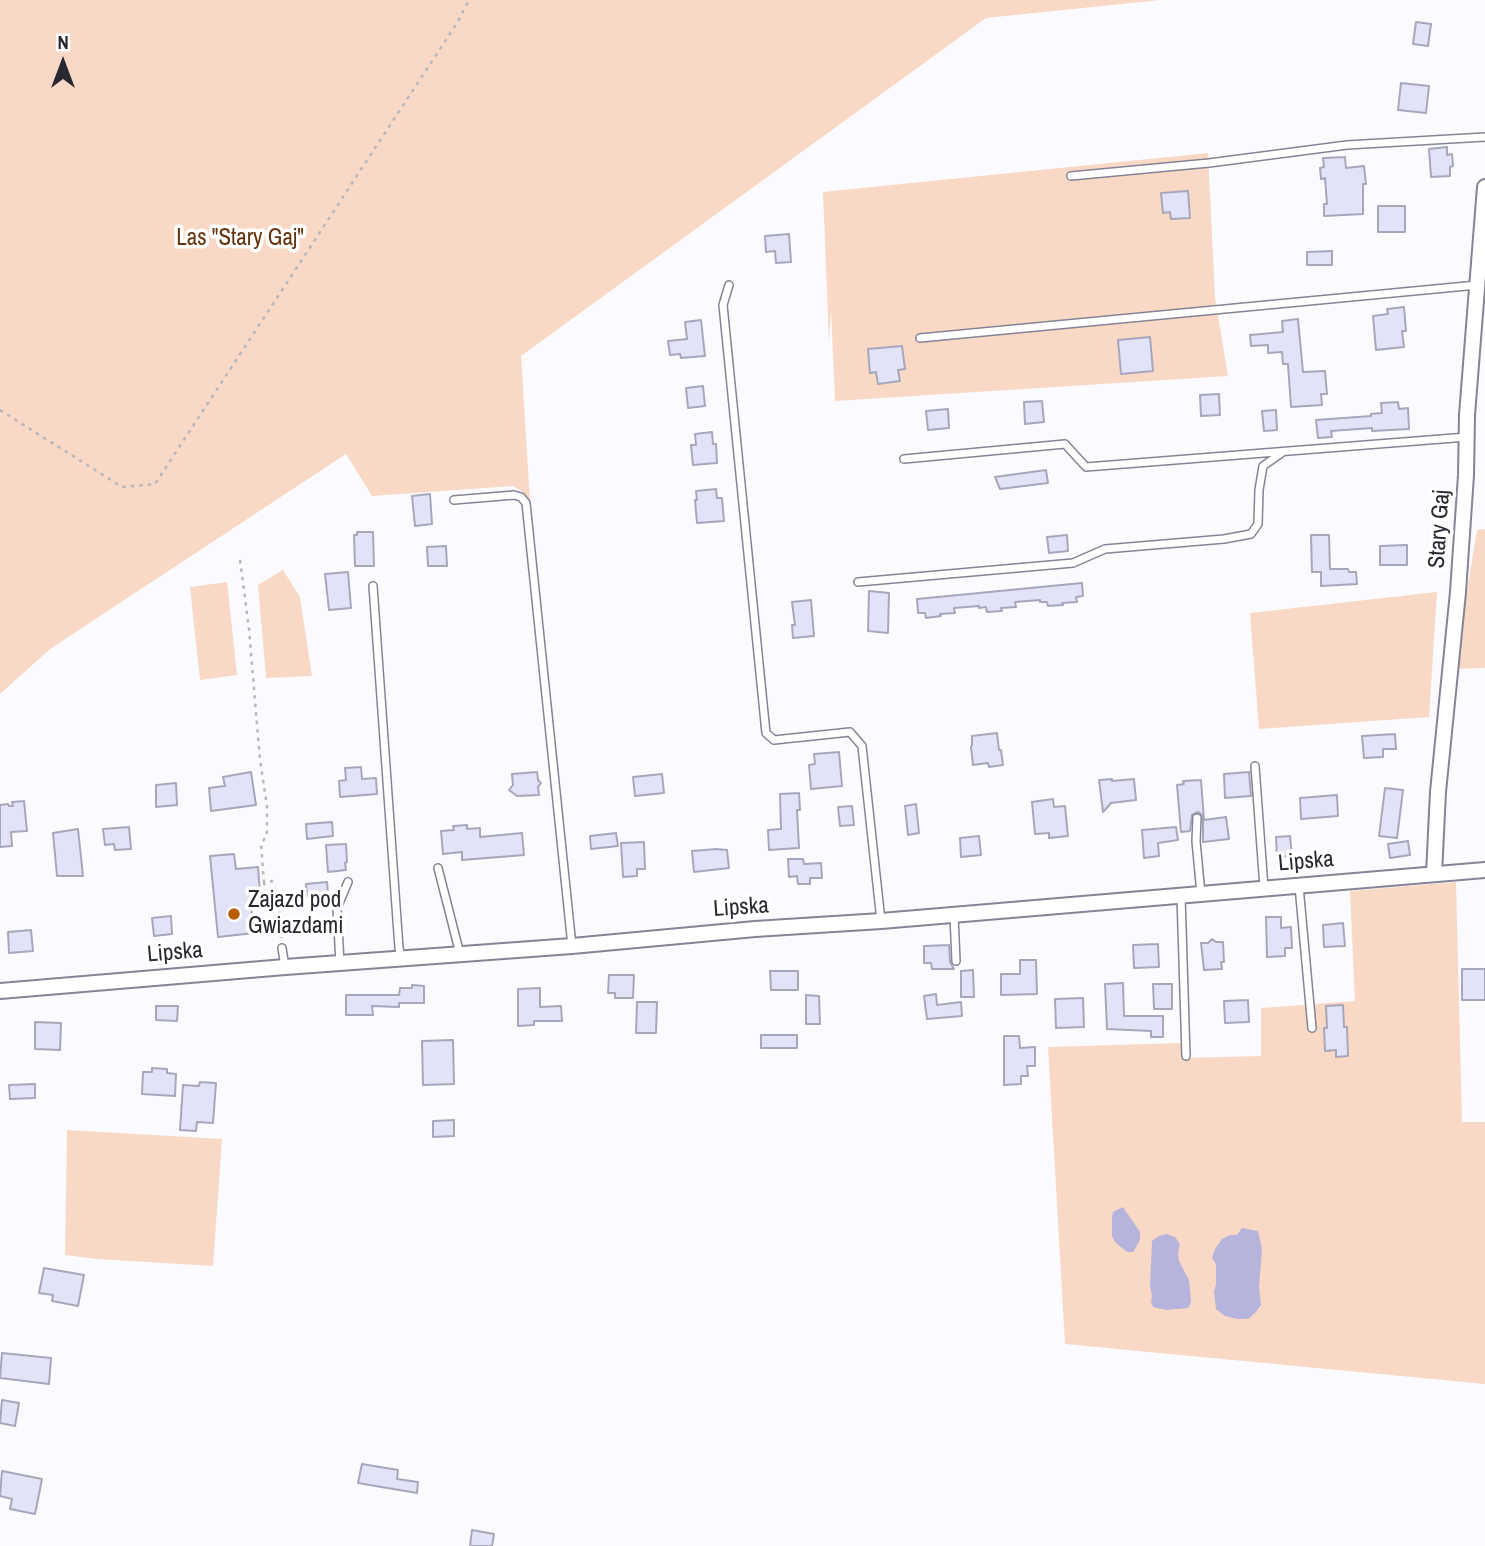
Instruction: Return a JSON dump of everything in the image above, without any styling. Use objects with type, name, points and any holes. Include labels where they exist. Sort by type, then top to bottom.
[{"type":"street","name":"Stary Gaj","points":[[1434,874],[1458,592],[1485,187]]},
{"type":"street","name":"Lipska","points":[[0,991],[1485,870]]},
{"type":"lane","points":[[1071,176],[1209,163],[1347,145],[1485,137]]},
{"type":"lane","points":[[729,285],[723,305],[766,733],[774,740],[850,732],[862,746],[881,920]]},
{"type":"lane","points":[[920,338],[1477,285]]},
{"type":"lane","points":[[904,459],[1065,444],[1086,467],[1467,437]]},
{"type":"lane","points":[[858,582],[1073,563],[1105,549],[1251,534],[1258,524],[1263,467],[1283,452]]},
{"type":"lane","points":[[453,500],[514,495],[521,497],[526,503],[572,946]]},
{"type":"lane","points":[[373,586],[401,958]]},
{"type":"lane","points":[[1255,766],[1264,889]]},
{"type":"lane","points":[[1197,818],[1196,841],[1201,894]]},
{"type":"lane","points":[[438,869],[460,954]]},
{"type":"lane","points":[[340,963],[337,908],[348,882]]},
{"type":"lane","points":[[1299,886],[1312,1028]]},
{"type":"lane","points":[[1181,895],[1186,1056]]},
{"type":"lane","points":[[954,914],[956,961]]},
{"type":"lane","points":[[282,948],[285,967]]},
{"type":"path","points":[[0,410],[122,487],[155,484],[457,23],[469,0]]},
{"type":"path","points":[[240,560],[267,806],[267,835],[261,844],[266,901]]},
{"type":"path","points":[[264,882],[272,881],[279,900],[282,948]]},
{"type":"path","points":[[255,894],[256,902],[279,900]]},
{"type":"green space","name":"Las \"Stary Gaj\"","points":[[0,0],[1160,0],[986,18],[521,356],[530,501],[523,492],[513,486],[372,496],[346,454],[50,649],[0,694]]},
{"type":"green space","points":[[1208,153],[1215,297],[1228,376],[835,401],[831,310],[829,343],[823,192]]},
{"type":"green space","points":[[1485,529],[1485,668],[1454,669],[1477,530]]},
{"type":"green space","points":[[283,570],[300,597],[312,676],[266,678],[258,585]]},
{"type":"green space","points":[[227,582],[237,675],[200,680],[190,587]]},
{"type":"green space","points":[[1437,592],[1429,717],[1259,729],[1250,613]]},
{"type":"green space","points":[[1456,882],[1462,1122],[1485,1122],[1485,1384],[1065,1344],[1048,1047],[1181,1043],[1182,1058],[1261,1056],[1261,1008],[1355,1001],[1350,891]]},
{"type":"green space","points":[[67,1130],[222,1139],[213,1266],[65,1255]]},
{"type":"water","points":[[1123,1207],[1140,1232],[1140,1240],[1133,1252],[1127,1252],[1112,1236],[1113,1212]]},
{"type":"water","points":[[1242,1228],[1258,1231],[1262,1249],[1259,1287],[1261,1305],[1248,1319],[1225,1316],[1216,1309],[1214,1292],[1216,1264],[1212,1258],[1215,1249],[1222,1239],[1237,1235]]},
{"type":"water","points":[[1167,1234],[1175,1237],[1180,1244],[1179,1261],[1189,1280],[1191,1302],[1188,1308],[1166,1310],[1153,1307],[1151,1302],[1152,1241]]},
{"type":"building","points":[[1416,22],[1431,24],[1428,46],[1413,44]]},
{"type":"building","points":[[1401,83],[1429,86],[1426,113],[1398,110]]},
{"type":"building","points":[[1447,147],[1447,155],[1452,154],[1450,176],[1431,177],[1429,149]]},
{"type":"building","points":[[1345,157],[1346,168],[1364,166],[1366,184],[1363,184],[1363,214],[1324,216],[1324,204],[1327,204],[1325,178],[1321,179],[1320,168],[1324,167],[1323,158]]},
{"type":"building","points":[[1188,191],[1190,218],[1171,219],[1170,212],[1163,213],[1161,193]]},
{"type":"building","points":[[1378,206],[1405,206],[1405,232],[1378,232]]},
{"type":"building","points":[[789,234],[791,262],[776,263],[775,251],[766,252],[765,236]]},
{"type":"building","points":[[1332,251],[1332,265],[1307,265],[1307,252]]},
{"type":"building","points":[[1404,307],[1404,347],[1376,350],[1373,316],[1388,314],[1387,309]]},
{"type":"building","points":[[1298,319],[1303,372],[1325,371],[1327,394],[1321,394],[1322,405],[1291,407],[1288,364],[1283,364],[1282,352],[1268,353],[1268,345],[1251,346],[1250,335],[1283,332],[1282,321]]},
{"type":"building","points":[[701,320],[705,356],[681,358],[680,354],[670,355],[668,341],[687,339],[685,322]]},
{"type":"building","points":[[1150,337],[1153,371],[1121,374],[1118,340]]},
{"type":"building","points":[[902,346],[905,369],[898,370],[900,381],[878,384],[876,372],[870,373],[868,349]]},
{"type":"building","points":[[703,386],[705,406],[688,408],[686,388]]},
{"type":"building","points":[[1219,394],[1220,415],[1201,416],[1200,395]]},
{"type":"building","points":[[1042,401],[1044,422],[1025,424],[1024,402]]},
{"type":"building","points":[[1398,402],[1399,409],[1408,408],[1409,429],[1331,431],[1332,437],[1318,438],[1316,420],[1371,416],[1382,413],[1381,403]]},
{"type":"building","points":[[948,409],[949,428],[928,430],[926,411]]},
{"type":"building","points":[[1276,410],[1277,430],[1264,431],[1262,411]]},
{"type":"building","points":[[712,432],[717,463],[693,465],[691,445],[696,445],[695,434]]},
{"type":"building","points":[[1046,470],[1048,483],[1000,489],[995,477]]},
{"type":"building","points":[[716,489],[717,498],[722,498],[724,521],[697,523],[696,491]]},
{"type":"building","points":[[430,494],[432,524],[415,526],[412,496]]},
{"type":"building","points":[[357,532],[373,532],[374,566],[355,566],[354,535],[357,535]]},
{"type":"building","points":[[1067,535],[1068,551],[1049,553],[1047,537]]},
{"type":"building","points":[[1311,535],[1329,535],[1330,569],[1356,572],[1357,584],[1321,586],[1321,572],[1312,572]]},
{"type":"building","points":[[1407,545],[1407,565],[1380,565],[1380,546]]},
{"type":"building","points":[[446,546],[447,566],[428,566],[427,547]]},
{"type":"building","points":[[348,572],[351,608],[329,610],[325,574]]},
{"type":"building","points":[[1082,583],[1083,596],[1076,597],[1077,602],[1062,603],[1063,605],[1048,606],[1047,602],[1040,600],[1015,602],[1016,607],[1001,608],[1002,611],[987,612],[986,607],[979,606],[954,608],[955,613],[926,618],[925,613],[918,613],[917,599]]},
{"type":"building","points":[[869,591],[889,593],[888,633],[868,631]]},
{"type":"building","points":[[811,600],[814,636],[793,638],[792,625],[795,625],[792,602]]},
{"type":"building","points":[[997,733],[1003,765],[973,765],[972,736]]},
{"type":"building","points":[[1395,734],[1396,749],[1383,749],[1383,757],[1364,758],[1362,736]]},
{"type":"building","points":[[839,752],[842,786],[811,789],[809,765],[815,764],[814,754]]},
{"type":"building","points":[[361,767],[362,779],[376,778],[377,794],[340,797],[339,781],[346,780],[345,768]]},
{"type":"building","points":[[251,772],[256,805],[211,811],[209,788],[225,786],[223,777]]},
{"type":"building","points":[[537,772],[541,783],[538,787],[539,795],[517,796],[509,790],[513,785],[512,774]]},
{"type":"building","points":[[1249,772],[1251,796],[1225,798],[1224,774]]},
{"type":"building","points":[[662,774],[664,793],[635,796],[633,777]]},
{"type":"building","points":[[1134,779],[1136,800],[1111,803],[1103,812],[1099,780]]},
{"type":"building","points":[[1201,780],[1204,820],[1226,817],[1229,839],[1203,842],[1203,818],[1198,812],[1192,815],[1190,831],[1181,832],[1177,785],[1184,784],[1183,781]]},
{"type":"building","points":[[176,783],[177,805],[156,807],[156,785]]},
{"type":"building","points":[[1385,788],[1403,790],[1397,838],[1379,836]]},
{"type":"building","points":[[799,793],[799,848],[769,850],[768,830],[781,829],[780,794]]},
{"type":"building","points":[[1337,795],[1338,816],[1301,819],[1300,798]]},
{"type":"building","points":[[1053,799],[1054,807],[1065,806],[1068,836],[1049,838],[1049,833],[1035,834],[1032,802]]},
{"type":"building","points":[[24,801],[27,831],[11,832],[12,846],[0,847],[0,805],[13,806],[12,802]]},
{"type":"building","points":[[916,804],[919,833],[908,835],[905,806]]},
{"type":"building","points":[[852,806],[854,825],[840,826],[838,807]]},
{"type":"building","points":[[332,822],[333,836],[307,839],[306,824]]},
{"type":"building","points":[[467,825],[467,829],[480,828],[480,837],[522,833],[524,855],[462,860],[462,852],[443,854],[441,831],[454,830],[453,826]]},
{"type":"building","points":[[129,827],[131,849],[115,850],[114,844],[105,845],[103,829]]},
{"type":"building","points":[[1176,827],[1178,840],[1158,843],[1159,856],[1144,858],[1142,830]]},
{"type":"building","points":[[78,829],[83,876],[57,876],[53,833]]},
{"type":"building","points":[[616,833],[618,846],[591,849],[590,836]]},
{"type":"building","points":[[979,836],[981,855],[961,857],[960,838]]},
{"type":"building","points":[[1290,836],[1292,856],[1277,857],[1276,837]]},
{"type":"building","points":[[1408,841],[1410,855],[1390,858],[1388,844]]},
{"type":"building","points":[[644,842],[645,869],[637,869],[637,876],[623,877],[621,843]]},
{"type":"building","points":[[346,844],[346,870],[328,872],[326,845]]},
{"type":"building","points":[[727,850],[729,868],[694,872],[692,851]]},
{"type":"building","name":"Zajazd pod Gwiazdami","points":[[234,854],[236,869],[258,867],[260,893],[250,894],[254,933],[218,937],[210,856]]},
{"type":"building","points":[[788,859],[803,859],[804,864],[821,863],[822,878],[810,878],[810,884],[798,884],[797,876],[789,877]]},
{"type":"building","points":[[327,882],[328,894],[307,896],[306,884]]},
{"type":"building","points":[[171,916],[172,934],[154,936],[152,918]]},
{"type":"building","points":[[1266,917],[1281,917],[1281,928],[1291,927],[1292,948],[1285,948],[1285,956],[1267,957]]},
{"type":"building","points":[[1343,923],[1345,946],[1324,947],[1323,925]]},
{"type":"building","points":[[31,930],[33,951],[9,953],[8,932]]},
{"type":"building","points":[[1212,939],[1223,942],[1224,962],[1221,962],[1222,969],[1204,970],[1201,943],[1208,943]]},
{"type":"building","points":[[1158,944],[1159,967],[1134,968],[1133,945]]},
{"type":"building","points":[[949,945],[950,962],[954,969],[932,969],[931,963],[924,963],[924,946]]},
{"type":"building","points":[[1020,960],[1036,960],[1037,994],[1001,995],[1001,974],[1020,974]]},
{"type":"building","points":[[1462,969],[1485,969],[1485,1000],[1462,1000]]},
{"type":"building","points":[[973,970],[974,997],[961,997],[961,971]]},
{"type":"building","points":[[770,971],[798,971],[798,990],[771,990]]},
{"type":"building","points":[[609,975],[634,975],[633,998],[615,998],[615,993],[608,993]]},
{"type":"building","points":[[1123,983],[1124,1016],[1163,1016],[1163,1037],[1151,1037],[1151,1031],[1107,1029],[1105,984]]},
{"type":"building","points":[[1153,984],[1172,984],[1172,1009],[1154,1009]]},
{"type":"building","points":[[412,985],[424,986],[424,1003],[399,1003],[399,1007],[372,1006],[373,1015],[346,1015],[346,995],[399,995],[400,988],[412,988]]},
{"type":"building","points":[[540,988],[540,1007],[561,1006],[562,1021],[534,1021],[534,1025],[518,1026],[518,989]]},
{"type":"building","points":[[936,994],[937,1005],[961,1002],[962,1016],[927,1019],[924,996]]},
{"type":"building","points":[[806,995],[819,996],[820,1024],[806,1024]]},
{"type":"building","points":[[1083,998],[1084,1027],[1056,1028],[1055,999]]},
{"type":"building","points":[[1248,1000],[1249,1022],[1225,1023],[1224,1001]]},
{"type":"building","points":[[637,1002],[657,1002],[656,1033],[636,1033]]},
{"type":"building","points":[[1343,1005],[1348,1056],[1336,1057],[1336,1050],[1325,1051],[1326,1006]]},
{"type":"building","points":[[156,1006],[178,1006],[177,1021],[156,1020]]},
{"type":"building","points":[[35,1022],[61,1023],[60,1050],[35,1049]]},
{"type":"building","points":[[761,1035],[797,1035],[797,1048],[761,1048]]},
{"type":"building","points":[[1004,1036],[1019,1036],[1020,1048],[1035,1047],[1035,1066],[1027,1066],[1028,1076],[1021,1076],[1021,1084],[1004,1085]]},
{"type":"building","points":[[453,1040],[454,1084],[423,1085],[422,1041]]},
{"type":"building","points":[[152,1068],[167,1069],[167,1073],[176,1074],[175,1096],[142,1094],[143,1072],[152,1072]]},
{"type":"building","points":[[200,1082],[216,1083],[213,1123],[197,1122],[196,1131],[180,1130],[183,1085],[199,1086]]},
{"type":"building","points":[[35,1084],[35,1098],[10,1099],[9,1085]]},
{"type":"building","points":[[454,1120],[454,1136],[433,1137],[433,1121]]},
{"type":"building","points":[[44,1268],[84,1275],[78,1306],[52,1301],[53,1295],[39,1293]]},
{"type":"building","points":[[2,1353],[51,1358],[49,1384],[0,1378]]},
{"type":"building","points":[[2,1400],[19,1403],[15,1426],[0,1423]]},
{"type":"building","points":[[362,1464],[398,1470],[397,1479],[418,1482],[417,1493],[358,1483]]},
{"type":"building","points":[[2,1471],[42,1479],[35,1514],[10,1509],[12,1499],[0,1496]]},
{"type":"building","points":[[472,1530],[494,1534],[492,1546],[470,1546]]},
{"type":"place","name":"Zajazd pod Gwiazdami","points":[[234,914]]}]
